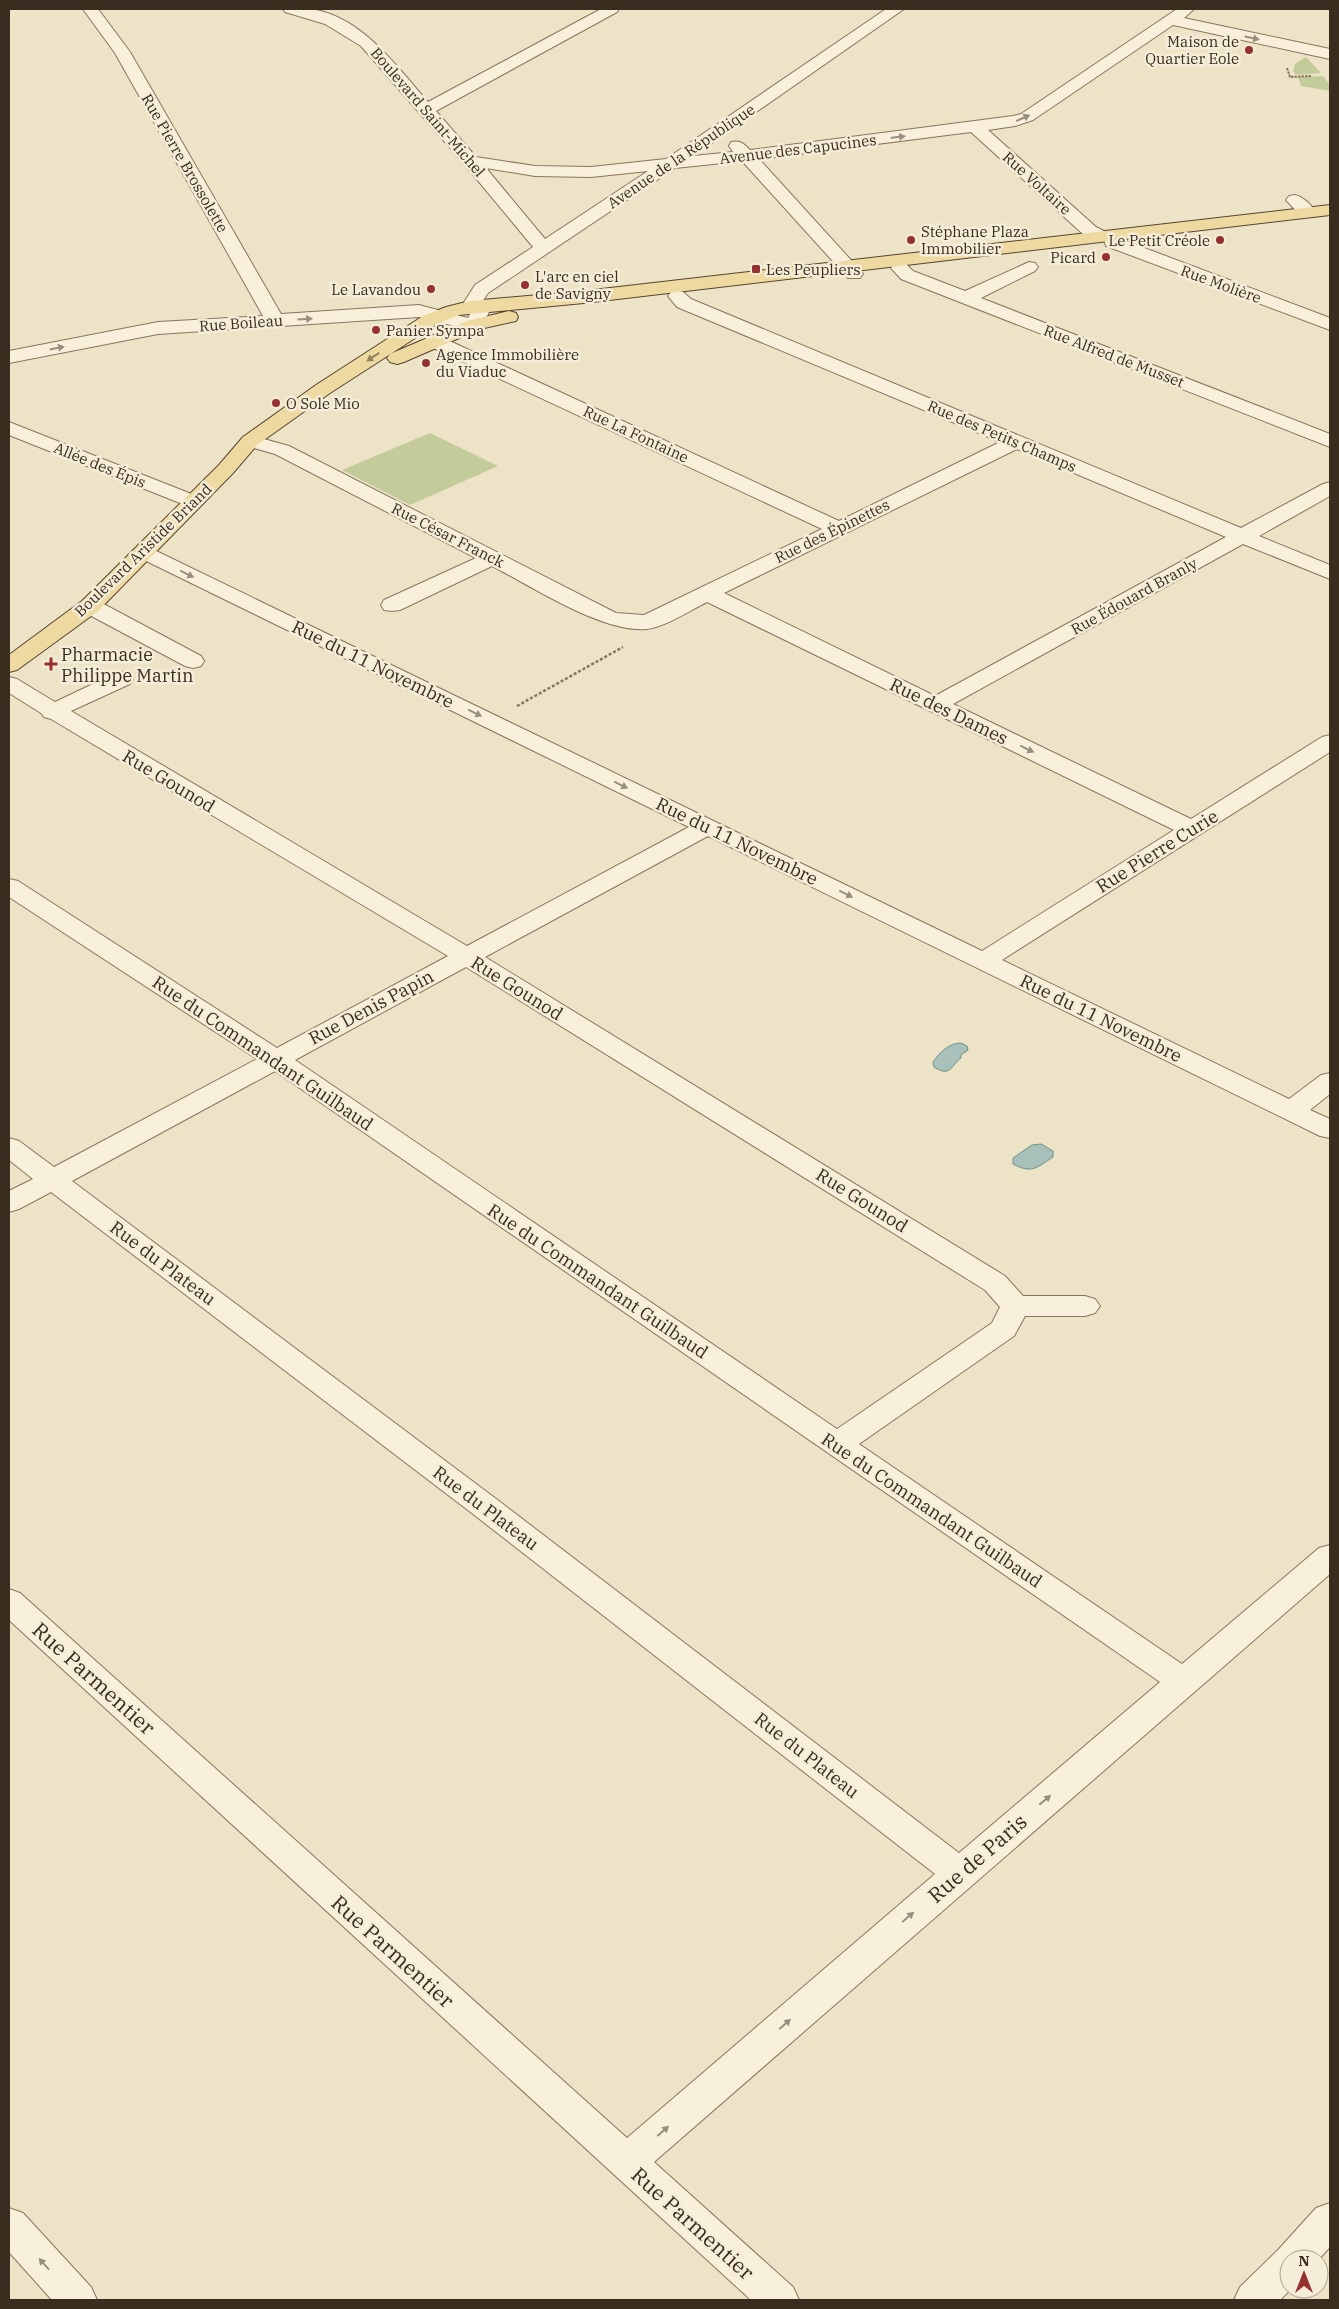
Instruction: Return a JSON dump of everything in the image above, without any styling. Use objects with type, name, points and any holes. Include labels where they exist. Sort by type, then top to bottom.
[{"type":"main road","name":"Boulevard Aristide Briand","points":[[9,665],[90,606],[192,501],[226,469],[323,389],[440,316],[470,307],[584,298],[772,275],[900,268],[1106,239],[1301,206],[1330,210]]},
{"type":"main road","name":"Boulevard Aristide Briand","points":[[258,443],[403,354],[474,326],[547,311],[676,296],[850,270],[1106,239],[1330,218]]},
{"type":"main road","points":[[676,296],[676,293],[680,290],[739,283],[772,275]]},
{"type":"street","name":"Rue Pierre Brossolette","points":[[90,9],[122,52],[275,321]]},
{"type":"street","name":"Boulevard Saint-Michel","points":[[290,9],[323,12],[367,43],[471,161],[543,248]]},
{"type":"street","points":[[425,110],[612,9]]},
{"type":"street","name":"Avenue de la République","points":[[470,307],[481,289],[669,165],[896,9]]},
{"type":"street","name":"Avenue des Capucines","points":[[471,161],[535,171],[562,172],[669,165],[1015,121],[1027,116],[1187,9]]},
{"type":"street","points":[[1170,20],[1330,54]]},
{"type":"street","name":"Rue Voltaire","points":[[975,127],[1090,231],[1106,239]]},
{"type":"street","points":[[714,134],[731,140],[850,270]]},
{"type":"street","name":"Rue Molière","points":[[1106,239],[1330,324]]},
{"type":"street","points":[[966,298],[1029,267]]},
{"type":"street","name":"Rue Alfred de Musset","points":[[900,268],[907,275],[1330,441]]},
{"type":"street","name":"Rue des Petits Champs","points":[[676,296],[684,303],[1330,573]]},
{"type":"street","points":[[470,307],[480,312],[480,316],[474,326]]},
{"type":"street","name":"Rue Boileau","points":[[9,357],[158,328],[420,311],[474,326]]},
{"type":"street","name":"Rue La Fontaine","points":[[434,341],[838,528]]},
{"type":"street","name":"Allée des Épis","points":[[9,428],[192,501]]},
{"type":"street","name":"Rue des Épinettes","points":[[648,622],[1016,442]]},
{"type":"street","name":"Rue César Franck","points":[[258,443],[282,450],[609,618],[627,622],[648,622]]},
{"type":"street","name":"Rue Édouard Branly","points":[[937,704],[1330,488]]},
{"type":"street","name":"Rue du 11 Novembre","points":[[143,552],[1330,1130]]},
{"type":"street","points":[[392,604],[493,558]]},
{"type":"street","name":"Rue des Dames","points":[[706,593],[1192,829]]},
{"type":"street","points":[[90,606],[193,660]]},
{"type":"street","points":[[52,712],[122,679]]},
{"type":"street","name":"Rue Gounod","points":[[9,684],[52,712],[466,956],[996,1283],[1015,1306]]},
{"type":"street","name":"Rue Pierre Curie","points":[[983,960],[1330,742]]},
{"type":"street","name":"Rue Denis Papin","points":[[9,1203],[274,1058],[707,826]]},
{"type":"street","name":"Rue du Commandant Guilbaud","points":[[9,886],[274,1058],[1184,1682]]},
{"type":"street","points":[[1291,1111],[1330,1081]]},
{"type":"street","name":"Rue du Plateau","points":[[9,1147],[491,1512],[960,1872]]},
{"type":"street","points":[[837,1444],[1004,1329],[1015,1306],[1085,1306]]},
{"type":"street","name":"Rue de Paris","points":[[626,2163],[960,1872],[1330,1556]]},
{"type":"street","name":"Rue Parmentier","points":[[9,1601],[779,2300]]},
{"type":"street","points":[[1303,2249],[1330,2220]]},
{"type":"street","points":[[9,2225],[77,2300]]},
{"type":"street","points":[[1254,2300],[1279,2274]]},
{"type":"path","points":[[490,721],[646,634],[648,622]]},
{"type":"green space","points":[[1306,57],[1321,73],[1296,75],[1293,71],[1295,64]]},
{"type":"green space","points":[[1323,76],[1330,85],[1330,91],[1301,86],[1298,77]]},
{"type":"green space","points":[[430,433],[498,466],[410,505],[342,470]]},
{"type":"water","points":[[961,1043],[967,1046],[968,1050],[961,1055],[961,1058],[950,1069],[944,1071],[934,1067],[933,1062],[942,1052],[949,1046]]},
{"type":"water","points":[[1041,1144],[1053,1151],[1053,1157],[1030,1169],[1013,1164],[1013,1158],[1032,1145]]},
{"type":"place","name":"Maison de Quartier Eole","points":[[1249,50]]},
{"type":"place","name":"Stéphane Plaza Immobilier","points":[[911,240]]},
{"type":"place","name":"Le Petit Créole","points":[[1220,240]]},
{"type":"place","name":"Picard","points":[[1106,257]]},
{"type":"place","name":"Les Peupliers","points":[[756,269]]},
{"type":"place","name":"L'arc en ciel de Savigny","points":[[525,285]]},
{"type":"place","name":"Le Lavandou","points":[[431,289]]},
{"type":"place","name":"Panier Sympa","points":[[376,330]]},
{"type":"place","name":"Agence Immobilière du Viaduc","points":[[426,363]]},
{"type":"place","name":"O Sole Mio","points":[[276,403]]},
{"type":"place","name":"Pharmacie Philippe Martin","points":[[51,664]]}]
